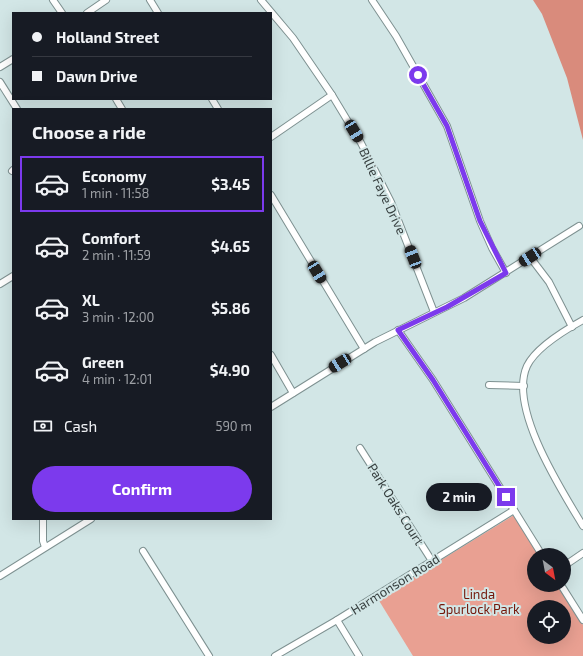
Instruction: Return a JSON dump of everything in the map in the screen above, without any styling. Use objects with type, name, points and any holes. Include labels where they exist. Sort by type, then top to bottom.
[{"type":"street","points":[[53,0],[61,12]]},
{"type":"street","points":[[88,12],[106,0]]},
{"type":"street","points":[[150,0],[157,12]]},
{"type":"street","points":[[372,0],[396,36],[447,126],[480,221],[506,273]]},
{"type":"street","name":"Billie Faye Drive","points":[[265,1],[294,38],[361,142],[391,202],[434,312]]},
{"type":"street","points":[[0,66],[12,60]]},
{"type":"street","points":[[0,82],[16,108]]},
{"type":"street","points":[[272,136],[332,95]]},
{"type":"street","points":[[272,197],[364,349]]},
{"type":"street","points":[[272,405],[364,349],[398,330],[453,304],[506,273],[579,226]]},
{"type":"street","points":[[530,257],[549,282],[572,327]]},
{"type":"street","points":[[0,284],[12,277]]},
{"type":"street","points":[[583,320],[544,346],[527,366],[523,397],[527,417],[537,442],[583,526]]},
{"type":"street","points":[[398,330],[433,380],[538,548]]},
{"type":"street","points":[[272,357],[293,393]]},
{"type":"street","points":[[489,385],[524,386]]},
{"type":"street","name":"Park Oaks Court","points":[[360,448],[432,561]]},
{"type":"street","name":"Harmonson Road","points":[[275,656],[337,620],[514,510]]},
{"type":"street","points":[[43,520],[43,541],[45,547]]},
{"type":"street","points":[[0,576],[89,520]]},
{"type":"street","points":[[143,552],[208,656]]},
{"type":"street","points":[[571,561],[583,553]]},
{"type":"street","points":[[565,592],[583,620]]},
{"type":"street","points":[[337,620],[359,656]]},
{"type":"green space","name":"Linda Spurlock Park","points":[[514,515],[535,548],[527,548],[527,592],[562,592],[567,600],[527,600],[527,644],[571,644],[571,606],[583,625],[583,656],[413,656],[378,599]]},
{"type":"shaded area","points":[[533,0],[583,0],[583,140],[567,78],[542,14]]},
{"type":"route","points":[[418,75],[447,126],[480,221],[492,248],[506,273],[447,307],[398,330],[433,380],[506,497]]}]
